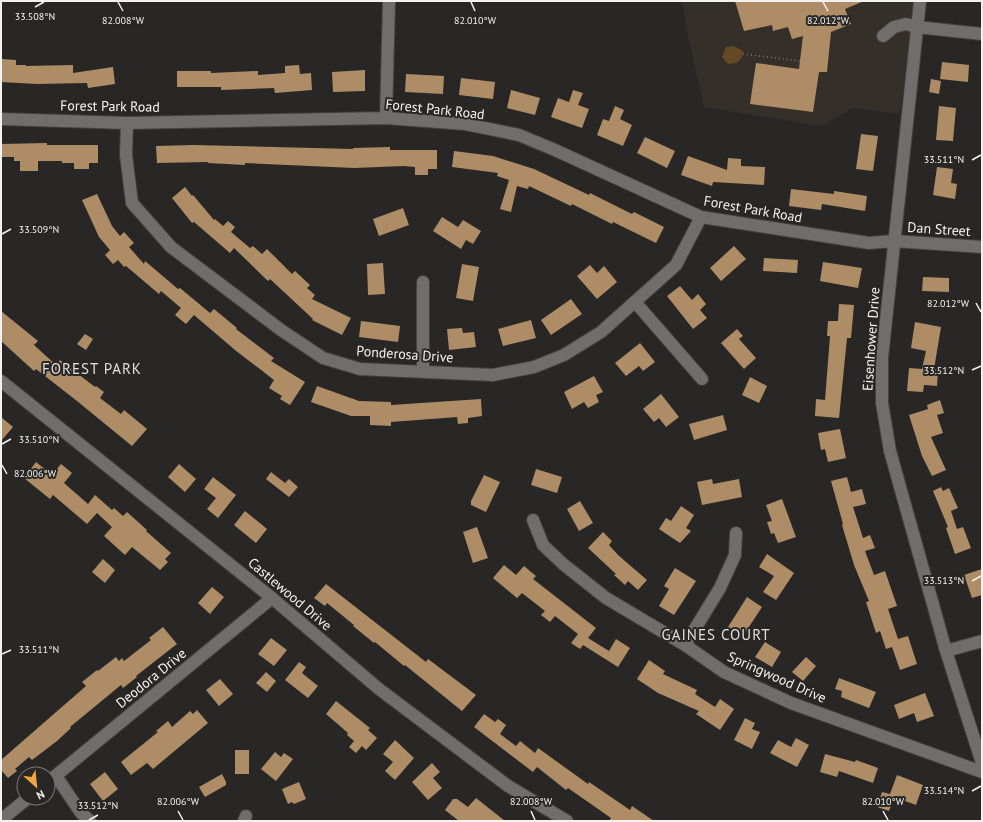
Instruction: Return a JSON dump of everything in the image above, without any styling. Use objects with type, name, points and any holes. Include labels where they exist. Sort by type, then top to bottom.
[{"type":"street","points":[[386,118],[388,1]]},
{"type":"street","name":"Eisenhower Drive","points":[[920,1],[882,358],[882,403],[892,458],[946,651],[982,763]]},
{"type":"street","points":[[883,36],[894,27],[906,24],[917,27],[982,34]]},
{"type":"street","name":"Forest Park Road","points":[[1,119],[127,123],[386,118],[465,124],[519,136],[562,153],[701,217],[869,243],[894,241]]},
{"type":"street","name":"Ponderosa Drive","points":[[127,123],[126,155],[132,204],[171,247],[281,330],[323,358],[360,369],[493,375],[534,367],[564,355],[601,332],[676,265],[701,217]]},
{"type":"street","name":"Dan Street","points":[[894,241],[982,247]]},
{"type":"street","points":[[423,282],[423,371]]},
{"type":"street","points":[[635,302],[702,379]]},
{"type":"street","name":"Castlewood Drive","points":[[1,381],[272,598],[379,689],[508,786],[567,821]]},
{"type":"street","name":"Springwood Drive","points":[[533,520],[543,545],[563,564],[606,598],[685,645],[724,672],[792,704],[982,772]]},
{"type":"street","points":[[685,645],[720,588],[735,554],[736,533]]},
{"type":"street","name":"Deodora Drive","points":[[56,776],[272,598]]},
{"type":"street","points":[[946,651],[982,641]]},
{"type":"street","points":[[56,784],[81,813],[90,821]]},
{"type":"street","points":[[1,820],[18,806]]},
{"type":"path","points":[[743,54],[800,61]]},
{"type":"shaded area","points":[[682,1],[914,1],[900,114],[852,108],[822,126],[704,107],[689,41]]},
{"type":"shaded area","points":[[734,46],[743,51],[742,57],[737,63],[728,64],[722,57],[726,47]]},
{"type":"building","points":[[735,1],[864,1],[845,9],[851,24],[831,32],[827,72],[819,72],[813,112],[750,104],[756,63],[799,69],[803,36],[792,39],[788,27],[773,31],[772,25],[744,31]]},
{"type":"building","points":[[1,59],[16,60],[16,65],[26,66],[73,65],[73,73],[113,67],[115,84],[88,88],[87,83],[37,84],[1,82]]},
{"type":"building","points":[[942,62],[969,65],[968,82],[940,79]]},
{"type":"building","points":[[299,65],[300,74],[311,73],[312,90],[275,93],[274,88],[221,90],[221,87],[177,87],[177,71],[211,71],[211,73],[258,71],[258,75],[285,73],[285,66]]},
{"type":"building","points":[[365,70],[365,91],[333,92],[332,72]]},
{"type":"building","points":[[406,74],[444,76],[443,94],[405,92]]},
{"type":"building","points":[[461,78],[495,82],[493,99],[459,95]]},
{"type":"building","points":[[931,79],[941,81],[939,94],[929,92]]},
{"type":"building","points":[[511,90],[540,98],[535,115],[507,108]]},
{"type":"building","points":[[573,90],[583,93],[578,105],[589,109],[582,128],[551,117],[558,98],[569,102]]},
{"type":"building","points":[[615,106],[624,110],[620,119],[632,125],[623,146],[597,135],[603,119],[609,121]]},
{"type":"building","points":[[939,106],[956,108],[953,141],[936,140]]},
{"type":"building","points":[[861,134],[878,136],[873,171],[856,169]]},
{"type":"building","points":[[645,137],[675,151],[667,168],[637,153]]},
{"type":"building","points":[[47,143],[47,145],[98,145],[98,163],[89,163],[89,169],[74,169],[74,163],[62,163],[62,161],[38,161],[38,171],[20,171],[20,161],[14,161],[14,157],[1,157],[1,144]]},
{"type":"building","points":[[194,145],[353,149],[390,147],[390,150],[437,150],[437,169],[428,169],[428,175],[415,175],[415,167],[404,166],[354,168],[245,163],[245,165],[208,162],[157,163],[156,146]]},
{"type":"building","points":[[454,151],[493,156],[534,169],[589,195],[590,193],[632,214],[634,212],[664,227],[656,243],[613,222],[612,224],[572,204],[571,206],[529,186],[528,189],[517,186],[511,212],[500,209],[509,180],[497,176],[498,173],[452,167]]},
{"type":"building","points":[[688,156],[727,170],[728,158],[741,159],[741,166],[765,167],[764,185],[713,182],[712,186],[681,175]]},
{"type":"building","points":[[937,167],[953,169],[951,183],[957,184],[955,199],[933,195]]},
{"type":"building","points":[[185,187],[214,220],[215,219],[223,226],[228,221],[235,227],[231,232],[250,248],[253,246],[262,254],[267,249],[292,274],[295,271],[310,285],[307,288],[315,295],[312,299],[351,318],[342,335],[312,320],[313,319],[270,279],[268,281],[234,248],[230,253],[194,222],[192,223],[172,198]]},
{"type":"building","points":[[791,189],[834,194],[834,191],[867,196],[865,211],[822,204],[821,210],[789,206]]},
{"type":"building","points":[[97,194],[112,226],[120,236],[124,232],[134,243],[129,247],[144,264],[145,261],[178,289],[180,288],[210,313],[214,309],[237,328],[236,329],[274,358],[271,361],[305,382],[290,405],[280,399],[282,396],[269,388],[274,380],[235,350],[194,315],[186,324],[175,315],[181,308],[161,291],[159,294],[126,266],[124,267],[118,260],[113,264],[105,255],[110,250],[99,237],[82,200]]},
{"type":"building","points":[[403,208],[409,225],[379,236],[373,219]]},
{"type":"building","points":[[442,217],[458,227],[463,220],[481,231],[473,244],[466,240],[461,249],[433,231]]},
{"type":"building","points":[[734,246],[746,259],[721,281],[710,268]]},
{"type":"building","points":[[764,258],[798,260],[797,273],[763,271]]},
{"type":"building","points":[[823,262],[862,268],[858,288],[820,281]]},
{"type":"building","points":[[383,263],[385,294],[368,295],[367,264]]},
{"type":"building","points":[[462,264],[479,267],[473,301],[456,298]]},
{"type":"building","points":[[590,265],[597,273],[604,266],[617,282],[597,299],[577,276]]},
{"type":"building","points":[[923,277],[949,278],[949,292],[922,291]]},
{"type":"building","points":[[680,286],[692,300],[698,294],[706,304],[700,310],[707,318],[693,329],[667,296]]},
{"type":"building","points":[[571,299],[582,314],[551,335],[541,320]]},
{"type":"building","points":[[839,304],[854,305],[851,338],[847,338],[839,418],[815,416],[816,399],[825,400],[830,336],[827,336],[828,321],[838,321]]},
{"type":"building","points":[[1,311],[38,341],[34,345],[56,365],[60,360],[95,387],[96,386],[104,392],[100,398],[121,414],[124,410],[147,429],[132,446],[36,369],[34,371],[1,341]]},
{"type":"building","points":[[531,320],[536,338],[503,346],[498,329]]},
{"type":"building","points":[[361,321],[400,326],[398,342],[359,337]]},
{"type":"building","points":[[915,322],[941,327],[934,369],[938,370],[937,386],[924,385],[923,392],[907,391],[909,368],[922,369],[926,351],[911,348]]},
{"type":"building","points":[[462,328],[463,333],[474,332],[476,347],[449,350],[447,329]]},
{"type":"building","points":[[737,329],[743,336],[739,339],[756,358],[744,369],[721,343]]},
{"type":"building","points":[[85,334],[93,339],[86,350],[77,344]]},
{"type":"building","points":[[640,343],[655,362],[643,371],[639,366],[626,376],[615,363]]},
{"type":"building","points":[[594,376],[603,392],[596,395],[599,402],[588,408],[584,402],[572,409],[564,392]]},
{"type":"building","points":[[750,377],[767,386],[759,403],[742,395]]},
{"type":"building","points":[[317,386],[359,401],[391,402],[391,405],[481,399],[482,416],[468,418],[468,423],[458,424],[457,417],[391,422],[391,426],[370,425],[370,416],[351,416],[311,402]]},
{"type":"building","points":[[661,394],[679,417],[666,427],[659,418],[654,422],[643,409]]},
{"type":"building","points":[[940,400],[944,413],[937,415],[943,433],[931,437],[946,470],[932,476],[922,456],[909,415],[928,409],[927,405]]},
{"type":"building","points":[[723,415],[727,430],[694,440],[689,424]]},
{"type":"building","points":[[1,417],[13,427],[1,441]]},
{"type":"building","points":[[840,429],[846,458],[828,462],[825,449],[821,450],[818,433]]},
{"type":"building","points":[[36,462],[52,475],[61,464],[72,473],[64,483],[88,504],[95,495],[112,510],[114,508],[123,516],[127,512],[171,553],[165,559],[168,562],[160,570],[132,547],[125,555],[104,536],[112,527],[97,513],[87,524],[53,495],[50,499],[24,478]]},
{"type":"building","points":[[179,464],[196,479],[185,492],[168,477]]},
{"type":"building","points":[[536,469],[562,477],[557,493],[531,485]]},
{"type":"building","points":[[271,472],[285,483],[289,479],[298,487],[289,497],[266,479]]},
{"type":"building","points":[[484,475],[500,482],[486,512],[471,505],[471,501]]},
{"type":"building","points":[[213,477],[236,495],[218,518],[207,509],[216,498],[204,489]]},
{"type":"building","points":[[847,477],[851,492],[862,489],[866,504],[853,507],[863,538],[870,535],[875,548],[865,551],[874,575],[885,571],[897,606],[888,609],[898,639],[908,636],[917,664],[900,670],[892,647],[886,649],[880,631],[876,633],[866,602],[869,601],[854,565],[842,525],[843,524],[831,481]]},
{"type":"building","points":[[712,479],[713,484],[739,479],[742,497],[702,505],[697,482]]},
{"type":"building","points":[[941,487],[943,491],[949,488],[958,508],[951,511],[957,529],[963,527],[971,548],[955,554],[946,528],[948,527],[933,491]]},
{"type":"building","points":[[782,499],[796,537],[778,543],[774,533],[771,534],[767,522],[772,521],[766,505]]},
{"type":"building","points":[[580,501],[593,523],[579,531],[567,509]]},
{"type":"building","points":[[681,506],[694,515],[686,528],[691,531],[680,543],[659,529],[666,518],[671,521]]},
{"type":"building","points":[[245,511],[267,529],[256,543],[234,525]]},
{"type":"building","points":[[477,527],[488,558],[473,563],[463,532]]},
{"type":"building","points":[[603,532],[612,541],[609,545],[618,555],[647,580],[638,590],[628,581],[625,585],[614,575],[616,574],[588,548]]},
{"type":"building","points":[[767,554],[794,573],[776,600],[763,592],[774,576],[759,567]]},
{"type":"building","points":[[103,559],[115,570],[105,583],[92,572]]},
{"type":"building","points":[[504,565],[516,575],[524,566],[536,576],[533,579],[596,628],[588,638],[609,651],[616,639],[630,648],[618,667],[583,645],[580,649],[571,643],[578,634],[555,616],[550,622],[541,615],[545,611],[522,593],[517,598],[493,578]]},
{"type":"building","points":[[675,568],[696,581],[674,615],[659,606],[669,589],[664,586]]},
{"type":"building","points":[[982,569],[982,595],[972,598],[964,575]]},
{"type":"building","points":[[326,584],[426,662],[428,659],[476,695],[462,711],[405,665],[404,666],[375,642],[374,643],[327,603],[325,606],[314,598]]},
{"type":"building","points":[[212,587],[224,597],[210,614],[198,603]]},
{"type":"building","points":[[747,597],[762,607],[743,636],[728,627]]},
{"type":"building","points":[[163,627],[177,644],[123,688],[121,685],[70,727],[71,728],[57,741],[32,760],[29,757],[18,766],[16,766],[16,772],[8,778],[1,770],[1,760],[86,686],[82,682],[116,657],[119,661],[122,658],[124,661],[151,640],[149,638]]},
{"type":"building","points":[[271,638],[287,650],[274,666],[258,654]]},
{"type":"building","points":[[765,642],[781,652],[772,667],[755,657]]},
{"type":"building","points":[[806,657],[816,666],[803,681],[792,672]]},
{"type":"building","points":[[649,660],[665,671],[663,674],[697,690],[695,694],[715,707],[720,699],[734,709],[720,730],[696,714],[699,711],[658,693],[637,679]]},
{"type":"building","points":[[299,662],[306,667],[302,673],[318,686],[308,698],[285,680]]},
{"type":"building","points":[[266,672],[276,681],[267,692],[256,683]]},
{"type":"building","points":[[839,678],[876,692],[869,708],[841,697],[842,691],[835,689]]},
{"type":"building","points":[[220,679],[233,694],[219,706],[206,690]]},
{"type":"building","points":[[925,693],[934,716],[917,722],[914,713],[899,719],[894,705]]},
{"type":"building","points":[[336,701],[370,728],[368,730],[377,738],[366,750],[362,746],[356,753],[349,747],[354,741],[347,735],[348,733],[326,714]]},
{"type":"building","points":[[197,710],[208,723],[153,769],[147,763],[131,775],[121,762],[158,732],[156,731],[168,721],[172,727],[190,711],[193,714]]},
{"type":"building","points":[[484,714],[495,722],[498,719],[506,725],[500,734],[516,746],[520,741],[535,753],[538,748],[588,784],[589,782],[630,810],[632,806],[654,821],[609,821],[611,818],[568,788],[566,790],[537,767],[533,772],[474,727]]},
{"type":"building","points":[[745,718],[755,723],[752,729],[760,732],[752,749],[734,740]]},
{"type":"building","points":[[796,738],[809,745],[797,767],[770,753],[778,740],[791,747]]},
{"type":"building","points":[[395,740],[414,758],[395,780],[385,771],[393,762],[383,754]]},
{"type":"building","points":[[235,750],[249,750],[249,774],[235,774]]},
{"type":"building","points":[[275,752],[281,757],[284,753],[293,759],[276,781],[261,769]]},
{"type":"building","points":[[825,754],[855,762],[856,760],[878,768],[873,783],[839,771],[837,777],[820,772]]},
{"type":"building","points":[[432,763],[440,772],[433,778],[442,788],[428,800],[412,782]]},
{"type":"building","points":[[105,772],[118,789],[103,801],[90,784]]},
{"type":"building","points":[[222,774],[226,785],[205,797],[199,787]]},
{"type":"building","points":[[897,775],[923,785],[916,805],[894,797],[889,811],[877,807],[882,792],[890,794]]},
{"type":"building","points":[[299,782],[306,799],[294,804],[292,802],[288,804],[282,789]]},
{"type":"building","points":[[476,798],[505,821],[459,821],[445,810],[453,799],[457,799],[468,807]]},
{"type":"district","name":"FOREST PARK","points":[[92,368]]},
{"type":"district","name":"GAINES COURT","points":[[716,634]]}]
